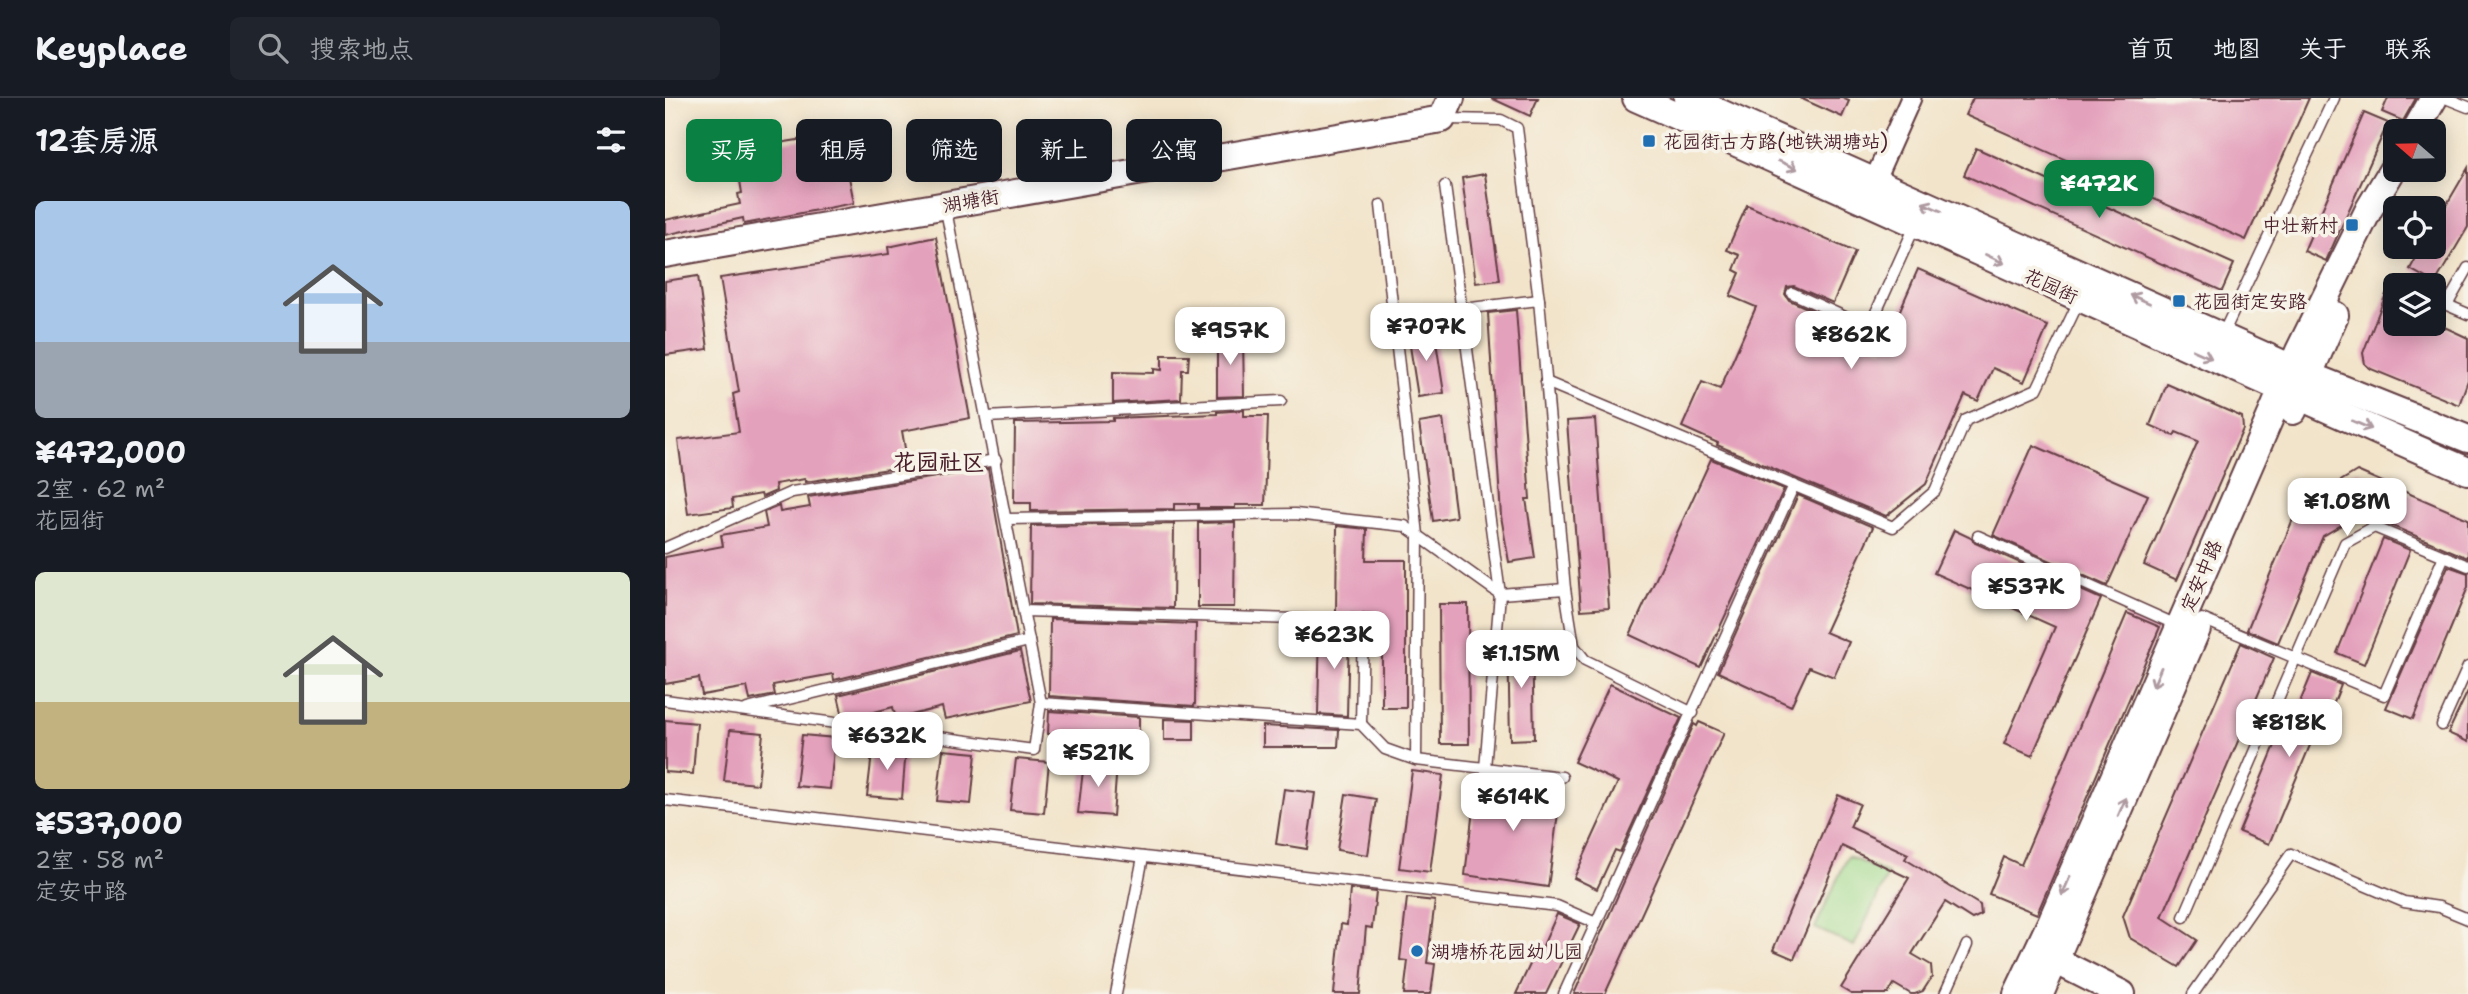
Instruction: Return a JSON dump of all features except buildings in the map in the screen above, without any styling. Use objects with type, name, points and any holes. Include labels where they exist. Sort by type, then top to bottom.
[{"type":"main road","name":"花园街","points":[[1636,98],[1917,222],[2080,299],[2295,382],[2468,439]]},
{"type":"main road","name":"花园街","points":[[1687,98],[2222,336],[2295,382],[2468,471]]},
{"type":"main road","points":[[2422,119],[2434,98]]},
{"type":"main road","points":[[2436,119],[2448,98]]},
{"type":"main road","name":"湖塘街","points":[[665,254],[945,205],[1446,109]]},
{"type":"main road","name":"定安中路","points":[[2018,994],[2046,955],[2069,930],[2190,623],[2279,440],[2295,382],[2369,209],[2385,182]]},
{"type":"main road","name":"定安中路","points":[[2295,382],[2401,182]]},
{"type":"main road","points":[[2046,955],[2122,994]]},
{"type":"main road","name":"定安中路","points":[[2040,994],[2046,955]]},
{"type":"street","points":[[1874,181],[1912,98]]},
{"type":"lane","points":[[2222,336],[2334,98]]},
{"type":"lane","points":[[2448,98],[2468,107]]},
{"type":"lane","points":[[1446,109],[1501,120],[1517,128],[1539,300],[1565,589],[1574,646],[1585,660],[1693,713]]},
{"type":"lane","points":[[1445,186],[1500,594],[1485,768]]},
{"type":"lane","points":[[665,700],[1034,750],[1041,703],[945,205]]},
{"type":"lane","points":[[1381,205],[1418,535],[1416,760]]},
{"type":"lane","points":[[1792,293],[1869,328],[1917,222]]},
{"type":"lane","points":[[2468,268],[2447,305],[2468,314]]},
{"type":"lane","points":[[1546,382],[1893,527],[1935,491],[1966,420],[2037,389],[2080,299]]},
{"type":"lane","points":[[1394,317],[1539,300]]},
{"type":"lane","points":[[987,417],[1281,401]]},
{"type":"lane","points":[[665,548],[792,492],[996,460]]},
{"type":"lane","points":[[1564,994],[1794,485]]},
{"type":"lane","points":[[1006,519],[1294,514],[1405,526],[1500,594],[1565,589]]},
{"type":"lane","points":[[2184,917],[2345,543],[2374,527],[2468,566]]},
{"type":"lane","points":[[1978,536],[2190,623],[2295,658],[2384,695],[2444,556]]},
{"type":"lane","points":[[1024,611],[1363,621],[1360,724]]},
{"type":"lane","points":[[741,710],[1029,641]]},
{"type":"lane","points":[[2442,724],[2468,667]]},
{"type":"lane","points":[[1041,703],[1360,724],[1385,749],[1416,760],[1562,777]]},
{"type":"lane","points":[[665,800],[1557,906],[1596,923]]},
{"type":"lane","points":[[2193,994],[2291,854],[2404,902],[2439,907],[2468,919]]},
{"type":"lane","points":[[1116,994],[1143,857]]},
{"type":"lane","points":[[1945,994],[1967,945]]},
{"type":"green space","points":[[1848,856],[1888,874],[1854,946],[1815,928]]},
{"type":"place","name":"花园街古方路(地铁湖塘站)","points":[[1649,141]]},
{"type":"place","name":"中壮新村","points":[[2352,225]]},
{"type":"place","name":"花园街定安路","points":[[2179,301]]},
{"type":"place","name":"湖塘桥花园幼儿园","points":[[1417,951]]},
{"type":"district","name":"花园社区","points":[[939,462]]}]
